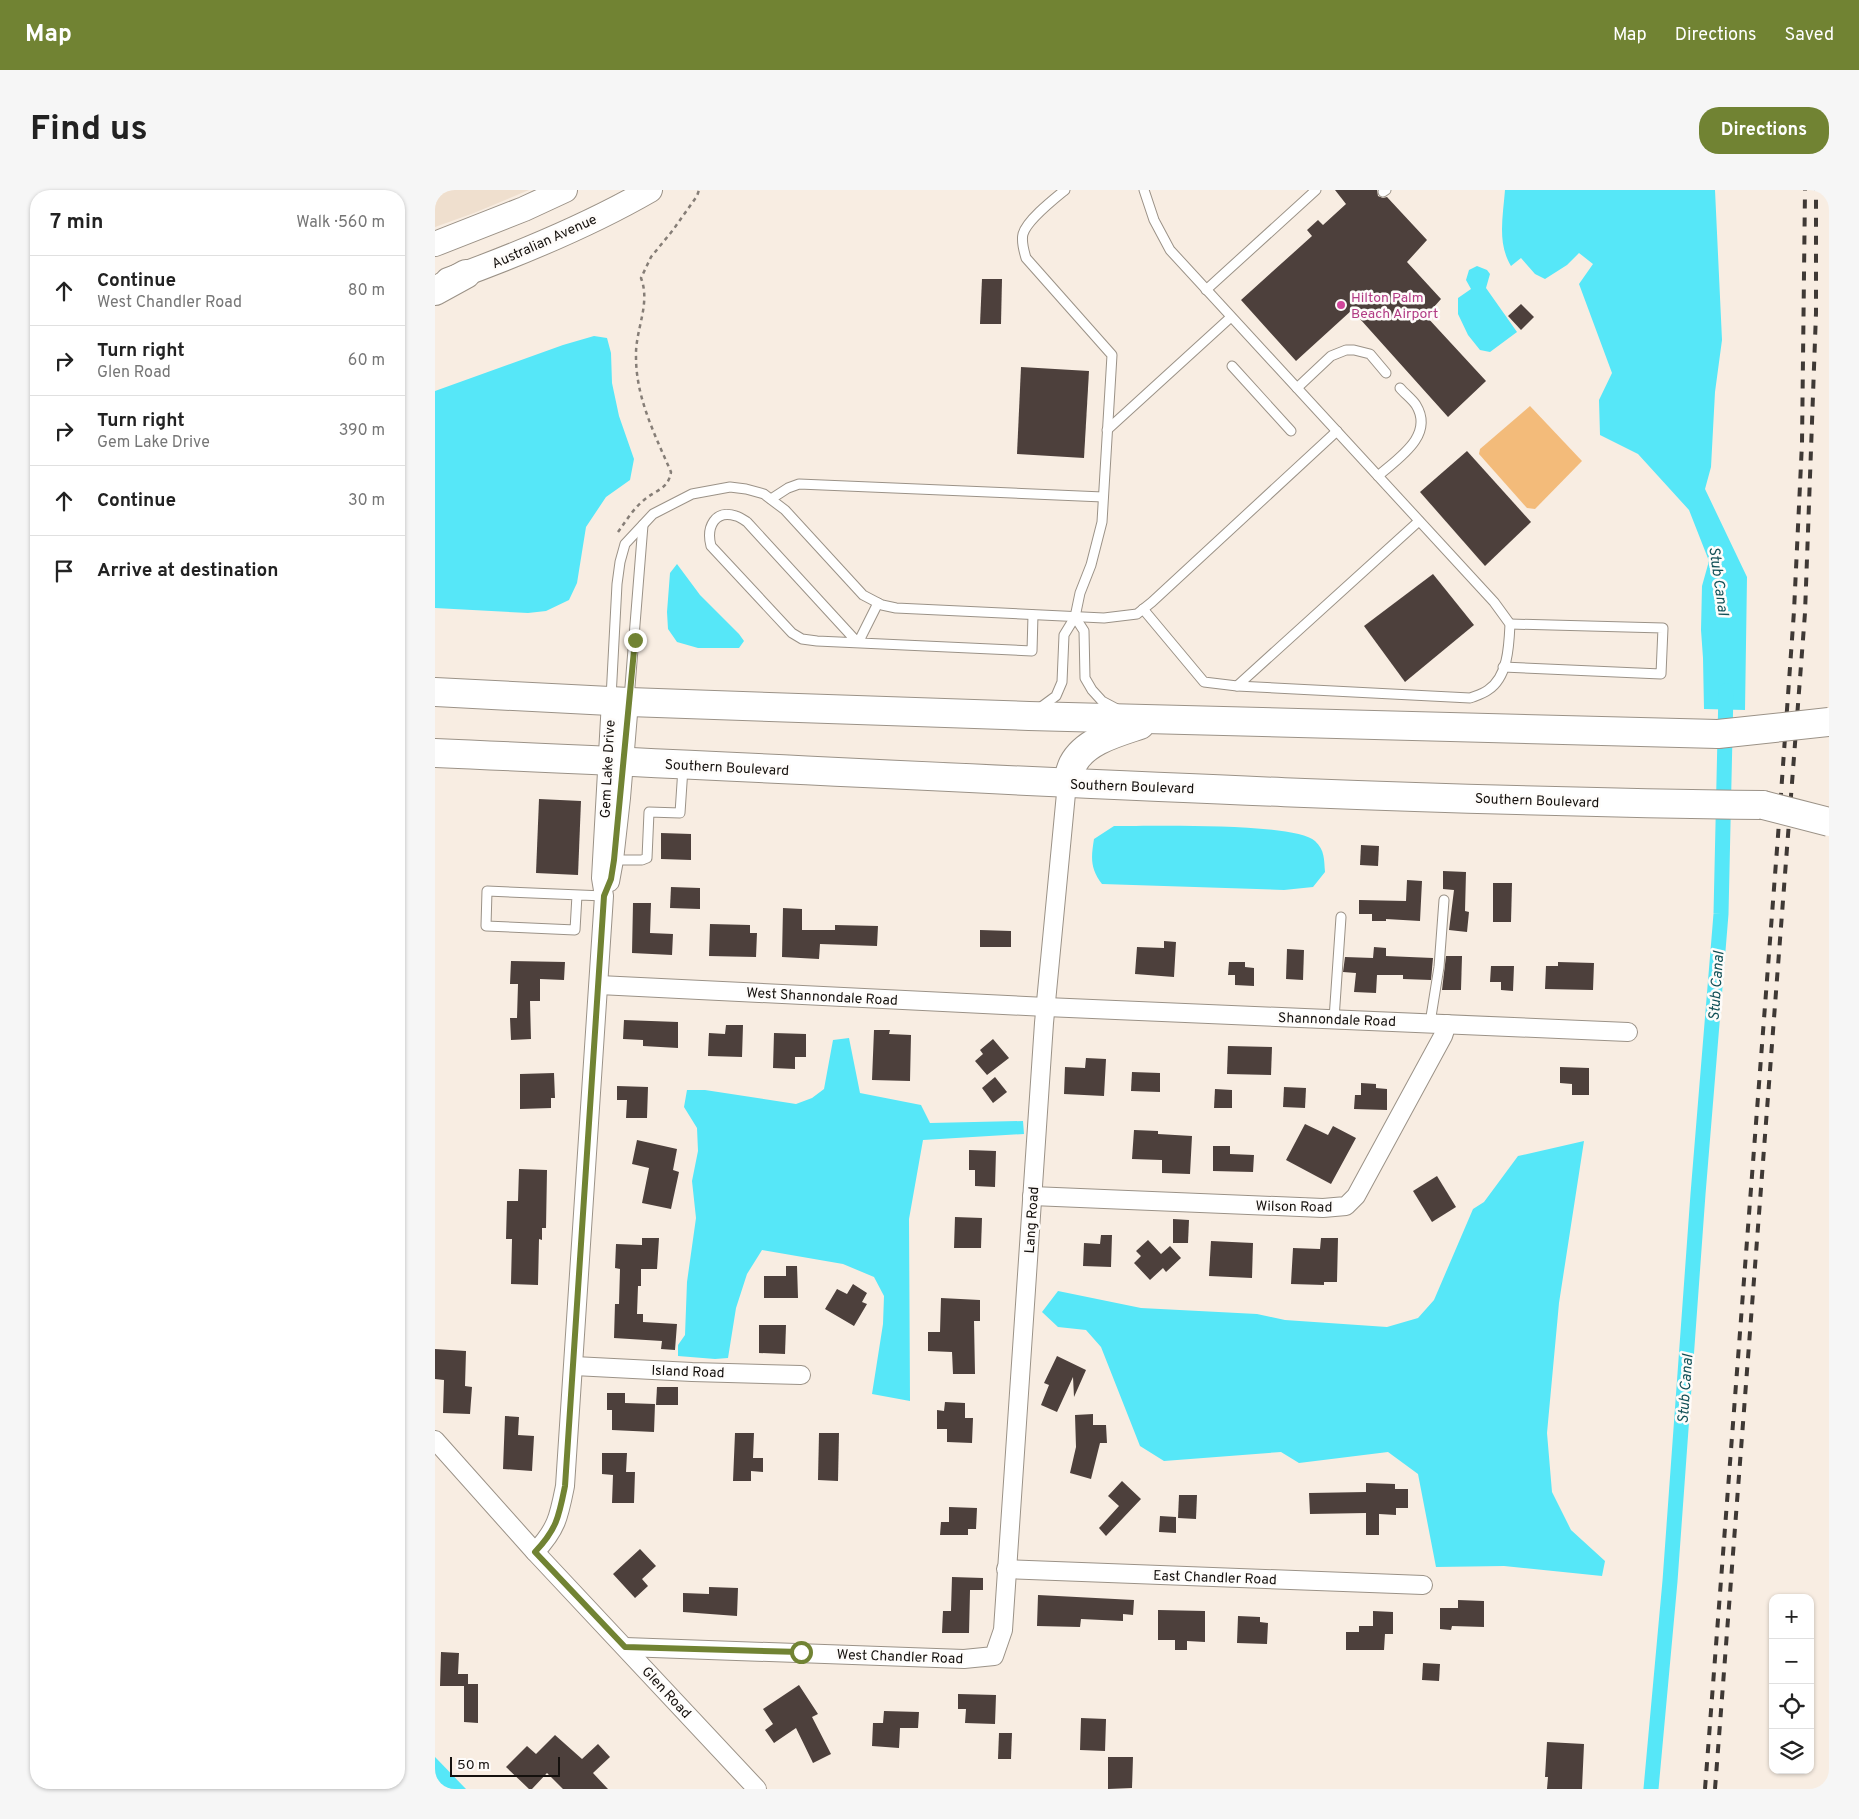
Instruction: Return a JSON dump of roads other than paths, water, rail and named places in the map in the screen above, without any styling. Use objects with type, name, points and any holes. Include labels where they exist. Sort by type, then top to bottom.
[{"type":"highway","points":[[435,291],[465,274]]},
{"type":"highway","points":[[435,686],[467,694]]},
{"type":"highway","points":[[435,692],[620,702],[1029,716],[1664,732],[1829,741]]},
{"type":"highway","points":[[1067,783],[1073,764],[1087,749],[1109,735],[1146,719]]},
{"type":"highway","points":[[1718,734],[1829,722]]},
{"type":"highway","name":"Southern Boulevard","points":[[435,753],[1067,783],[1663,804],[1829,807]]},
{"type":"highway","points":[[1763,805],[1829,822]]},
{"type":"main road","points":[[435,244],[524,209],[565,190]]},
{"type":"main road","name":"Australian Avenue","points":[[435,284],[540,244],[650,190]]},
{"type":"street","name":"Gem Lake Drive","points":[[604,896],[611,879],[614,860],[616,761],[620,702]]},
{"type":"street","name":"Gem Lake Drive","points":[[535,1552],[549,1538],[556,1523],[563,1493],[574,1366],[599,985],[604,896],[601,878],[616,761]]},
{"type":"street","name":"Lang Road","points":[[995,1656],[1003,1630],[1046,1006],[1067,783]]},
{"type":"street","name":"West Shannondale Road","points":[[599,985],[1046,1006]]},
{"type":"street","name":"Shannondale Road","points":[[1046,1006],[1628,1032]]},
{"type":"street","name":"Wilson Road","points":[[1032,1196],[1323,1208],[1346,1206],[1356,1196],[1443,1036],[1439,1024]]},
{"type":"street","name":"Island Road","points":[[574,1366],[692,1372],[801,1374]]},
{"type":"street","name":"Glen Road","points":[[435,1440],[535,1552],[757,1789]]},
{"type":"street","name":"East Chandler Road","points":[[1006,1569],[1423,1585]]},
{"type":"street","name":"West Chandler Road","points":[[625,1647],[964,1659],[995,1656]]},
{"type":"lane","points":[[1029,716],[1056,696],[1063,682],[1064,635],[1075,617],[1080,593],[1091,564],[1102,522],[1112,355],[1026,258],[1023,248],[1023,234],[1027,226],[1065,190]]},
{"type":"lane","points":[[1143,609],[1203,682],[1237,686],[1470,698],[1488,690],[1500,677],[1508,651],[1510,624],[1493,602],[1170,250],[1154,220],[1144,190]]},
{"type":"lane","points":[[1206,290],[1316,190]]},
{"type":"lane","points":[[1107,430],[1231,317]]},
{"type":"lane","points":[[1297,388],[1331,356],[1346,350],[1370,354],[1386,373]]},
{"type":"lane","points":[[1233,366],[1291,431]]},
{"type":"lane","points":[[1378,476],[1411,448],[1417,440],[1421,426],[1421,417],[1416,406],[1400,388]]},
{"type":"lane","points":[[620,702],[617,584],[625,544],[653,514],[692,494],[715,488],[730,487],[764,494],[785,510],[863,595],[878,603],[896,608],[1075,617],[1125,617],[1137,614],[1143,609],[1337,432]]},
{"type":"lane","points":[[771,499],[799,484],[1103,497]]},
{"type":"lane","points":[[858,643],[747,522],[735,516],[724,516],[715,520],[710,525],[708,535],[711,546],[792,633],[803,639],[817,642],[1032,650],[1033,615]]},
{"type":"lane","points":[[1237,686],[1419,521]]},
{"type":"lane","points":[[620,702],[643,525]]},
{"type":"lane","points":[[858,643],[878,603]]},
{"type":"lane","points":[[1075,617],[1084,631],[1083,668],[1088,684],[1102,701],[1146,719]]},
{"type":"lane","points":[[1503,667],[1661,674],[1663,628],[1510,624]]},
{"type":"lane","points":[[614,860],[642,860],[647,858],[649,812],[680,813],[683,764]]},
{"type":"lane","points":[[577,895],[575,930],[486,926],[487,890],[604,896]]},
{"type":"lane","points":[[1439,1024],[1439,966],[1444,900]]},
{"type":"lane","points":[[1334,1019],[1341,917]]},
{"type":"water","points":[[1505,190],[1715,190],[1722,340],[1715,392],[1711,467],[1705,489],[1747,577],[1745,710],[1704,709],[1701,630],[1702,586],[1709,561],[1689,510],[1638,454],[1600,435],[1599,400],[1612,373],[1579,284],[1593,264],[1579,253],[1567,265],[1545,279],[1535,274],[1521,258],[1511,266],[1502,239]]},
{"type":"water","points":[[1477,266],[1487,270],[1490,274],[1486,288],[1517,332],[1490,352],[1480,350],[1468,335],[1458,314],[1458,298],[1471,289],[1466,280],[1469,270]]},
{"type":"water","points":[[594,336],[607,338],[611,353],[612,383],[619,416],[634,459],[630,480],[606,497],[586,527],[577,583],[569,600],[546,611],[528,613],[435,608],[435,391],[563,345]]},
{"type":"water","points":[[677,564],[700,595],[739,634],[744,641],[739,648],[698,648],[677,642],[668,629],[667,612],[670,573]]},
{"type":"water","points":[[1114,826],[1220,826],[1280,831],[1302,835],[1315,841],[1321,848],[1325,872],[1313,887],[1284,890],[1102,884],[1095,873],[1092,863],[1094,839]]},
{"type":"water","points":[[849,1038],[860,1093],[921,1105],[930,1123],[1023,1121],[1024,1134],[923,1140],[909,1219],[910,1401],[872,1394],[883,1324],[884,1296],[874,1277],[843,1264],[762,1250],[747,1274],[736,1308],[728,1358],[715,1359],[678,1356],[678,1345],[685,1335],[687,1282],[696,1218],[692,1181],[698,1151],[697,1128],[684,1107],[687,1090],[705,1090],[796,1104],[812,1098],[824,1089],[833,1040]]},
{"type":"water","points":[[1584,1141],[1559,1303],[1547,1433],[1552,1492],[1571,1530],[1605,1561],[1602,1576],[1504,1566],[1436,1567],[1418,1474],[1388,1452],[1299,1463],[1281,1452],[1164,1461],[1140,1446],[1101,1347],[1086,1330],[1058,1327],[1042,1312],[1058,1291],[1141,1308],[1257,1314],[1285,1320],[1387,1327],[1418,1318],[1434,1300],[1473,1209],[1484,1202],[1518,1156]]},
{"type":"water","points":[[435,1757],[466,1789],[435,1789]]},
{"type":"waterway","name":"Stub Canal","points":[[1651,1789],[1670,1581],[1698,1194],[1721,914],[1726,691]]},
{"type":"railway","points":[[1705,1789],[1794,611],[1802,443],[1805,190]]},
{"type":"railway","points":[[1715,1789],[1805,613],[1816,313],[1816,190]]},
{"type":"place","name":"Hilton Palm Beach Airport","points":[[1341,305]]}]
